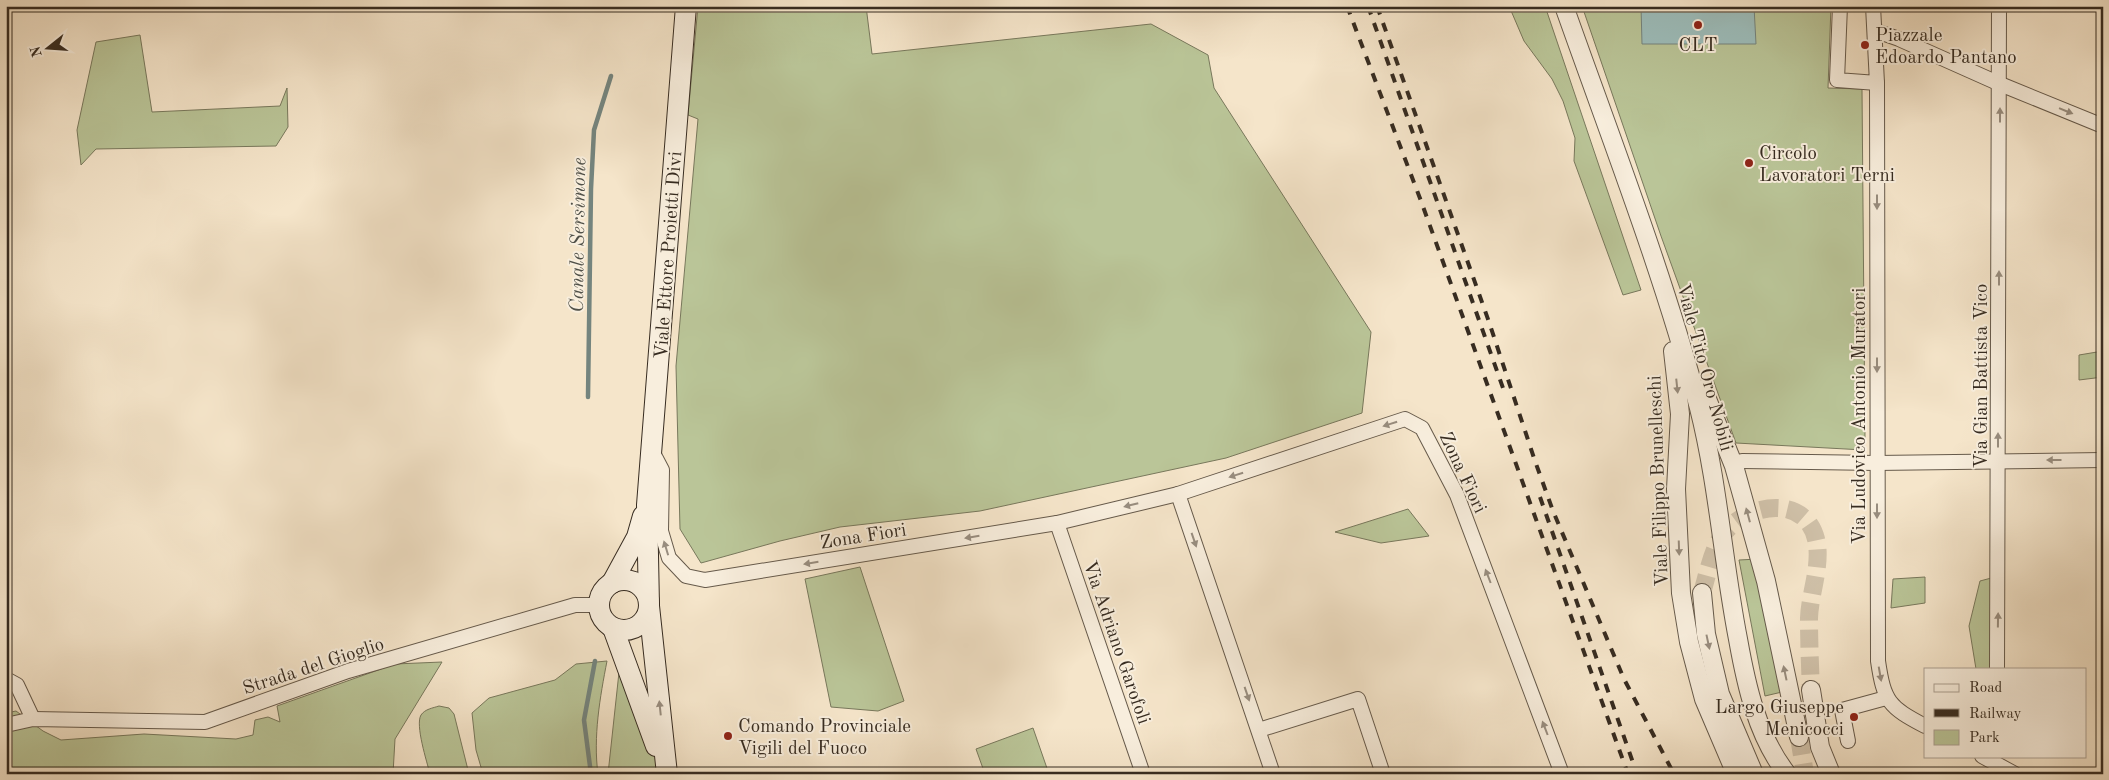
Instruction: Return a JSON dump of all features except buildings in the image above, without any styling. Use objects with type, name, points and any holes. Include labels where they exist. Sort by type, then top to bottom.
[{"type":"main road","name":"Viale Ettore Proietti Divi","points":[[666,774],[649,606],[647,505],[686,6]]},
{"type":"main road","name":"Viale Ettore Proietti Divi","points":[[647,505],[636,537],[612,583],[602,592],[599,605],[602,618],[613,628],[666,774]]},
{"type":"main road","name":"Viale Ettore Proietti Divi","points":[[612,583],[626,580],[640,586],[645,592],[649,606]]},
{"type":"main road","points":[[613,628],[629,630],[637,627],[643,622],[649,606]]},
{"type":"street","name":"Viale Tito Oro Nobili","points":[[1564,6],[1668,303],[1699,409],[1708,451],[1745,677],[1756,715],[1779,764],[1787,774]]},
{"type":"street","points":[[1840,6],[1837,80],[1877,83],[1876,31],[1873,6]]},
{"type":"street","name":"Via Gian Battista Vico","points":[[1998,668],[1999,6]]},
{"type":"street","points":[[1876,31],[2103,126]]},
{"type":"street","name":"Via Ludovico Antonio Muratori","points":[[1877,83],[1876,462],[1878,661],[1886,698]]},
{"type":"street","points":[[1668,303],[1734,466],[1766,581],[1798,738]]},
{"type":"street","name":"Viale Filippo Brunelleschi","points":[[1668,303],[1680,414],[1676,489],[1681,593],[1689,642],[1704,699],[1736,774]]},
{"type":"street","name":"Zona Fiori","points":[[651,450],[662,470],[661,531],[669,558],[686,576],[705,580],[1057,523],[1178,494],[1405,419],[1422,428],[1457,495],[1562,774]]},
{"type":"street","points":[[1742,461],[2103,460]]},
{"type":"street","points":[[1178,494],[1273,774]]},
{"type":"street","name":"Via Adriano Garofoli","points":[[1057,523],[1143,774]]},
{"type":"street","points":[[1702,593],[1706,634],[1720,694],[1754,774]]},
{"type":"street","name":"Strada del Gioglio","points":[[6,725],[33,719],[204,722],[348,671],[575,605],[599,605]]},
{"type":"street","points":[[6,679],[17,685],[33,719]]},
{"type":"street","points":[[1811,690],[1820,747],[1830,774]]},
{"type":"street","points":[[1848,741],[1842,710],[1886,698],[1900,713],[1924,725]]},
{"type":"street","points":[[1259,730],[1358,699],[1383,774]]},
{"type":"street","points":[[1996,760],[2015,774]]},
{"type":"green space","points":[[698,6],[866,6],[872,54],[1151,24],[1208,55],[1214,88],[1371,332],[1362,413],[1226,458],[980,511],[840,527],[701,563],[680,529],[676,366],[698,119],[688,115]]},
{"type":"green space","points":[[1509,6],[1545,6],[1641,290],[1623,295],[1574,161],[1575,138],[1563,101],[1552,79],[1524,41]]},
{"type":"green space","name":"Circolo Lavoratori Terni","points":[[1582,6],[1831,6],[1828,88],[1862,89],[1865,440],[1855,441],[1864,442],[1864,450],[1736,443],[1661,236]]},
{"type":"green space","points":[[140,35],[152,112],[280,106],[287,88],[288,127],[276,146],[96,149],[81,165],[77,130],[96,42]]},
{"type":"green space","points":[[2103,351],[2103,377],[2079,380],[2079,355]]},
{"type":"green space","points":[[1408,509],[1429,536],[1381,543],[1335,532]]},
{"type":"green space","points":[[1758,559],[1782,692],[1765,696],[1739,560]]},
{"type":"green space","points":[[860,567],[904,701],[878,711],[831,707],[805,579]]},
{"type":"green space","points":[[1925,577],[1925,603],[1891,608],[1893,579]]},
{"type":"green space","points":[[1995,577],[1991,668],[1976,668],[1969,626],[1980,581]]},
{"type":"green space","points":[[607,661],[597,731],[598,774],[483,774],[476,750],[472,713],[489,698],[555,680],[576,664]]},
{"type":"green space","points":[[442,662],[395,739],[393,774],[6,774],[6,713],[16,711],[43,731],[61,740],[144,734],[236,739],[253,735],[255,720],[268,717],[280,722],[277,706],[395,664]]},
{"type":"green space","points":[[620,663],[649,734],[661,774],[608,774]]},
{"type":"green space","points":[[439,706],[449,708],[454,714],[469,774],[430,774],[419,727],[421,715],[429,709]]},
{"type":"green space","points":[[1033,728],[1049,774],[985,774],[976,749]]},
{"type":"water","name":"CLT","points":[[1641,6],[1754,6],[1756,44],[1642,44]]},
{"type":"waterway","name":"Canale Sersimone","points":[[588,397],[591,189],[594,130],[611,76]]},
{"type":"waterway","name":"Canale Sersimone","points":[[591,774],[584,720],[595,661]]},
{"type":"tunnel","points":[[1702,593],[1714,552],[1720,539],[1729,527],[1756,511],[1771,508],[1786,509],[1799,514],[1809,524],[1816,539],[1818,559],[1809,618],[1811,690]]},
{"type":"tunnel","points":[[1799,737],[1805,774]]},
{"type":"railway","points":[[1347,6],[1421,201],[1628,774]]},
{"type":"railway","points":[[1368,6],[1503,388]]},
{"type":"railway","points":[[1377,6],[1489,322],[1553,511],[1624,679],[1674,774]]},
{"type":"railway","points":[[1540,497],[1637,774]]},
{"type":"place","name":"CLT","points":[[1698,25]]},
{"type":"place","name":"Piazzale Edoardo Pantano","points":[[1865,45]]},
{"type":"place","name":"Circolo Lavoratori Terni","points":[[1749,163]]},
{"type":"place","name":"Largo Giuseppe Menicocci","points":[[1854,717]]},
{"type":"place","name":"Comando Provinciale Vigili del Fuoco","points":[[728,736]]}]
